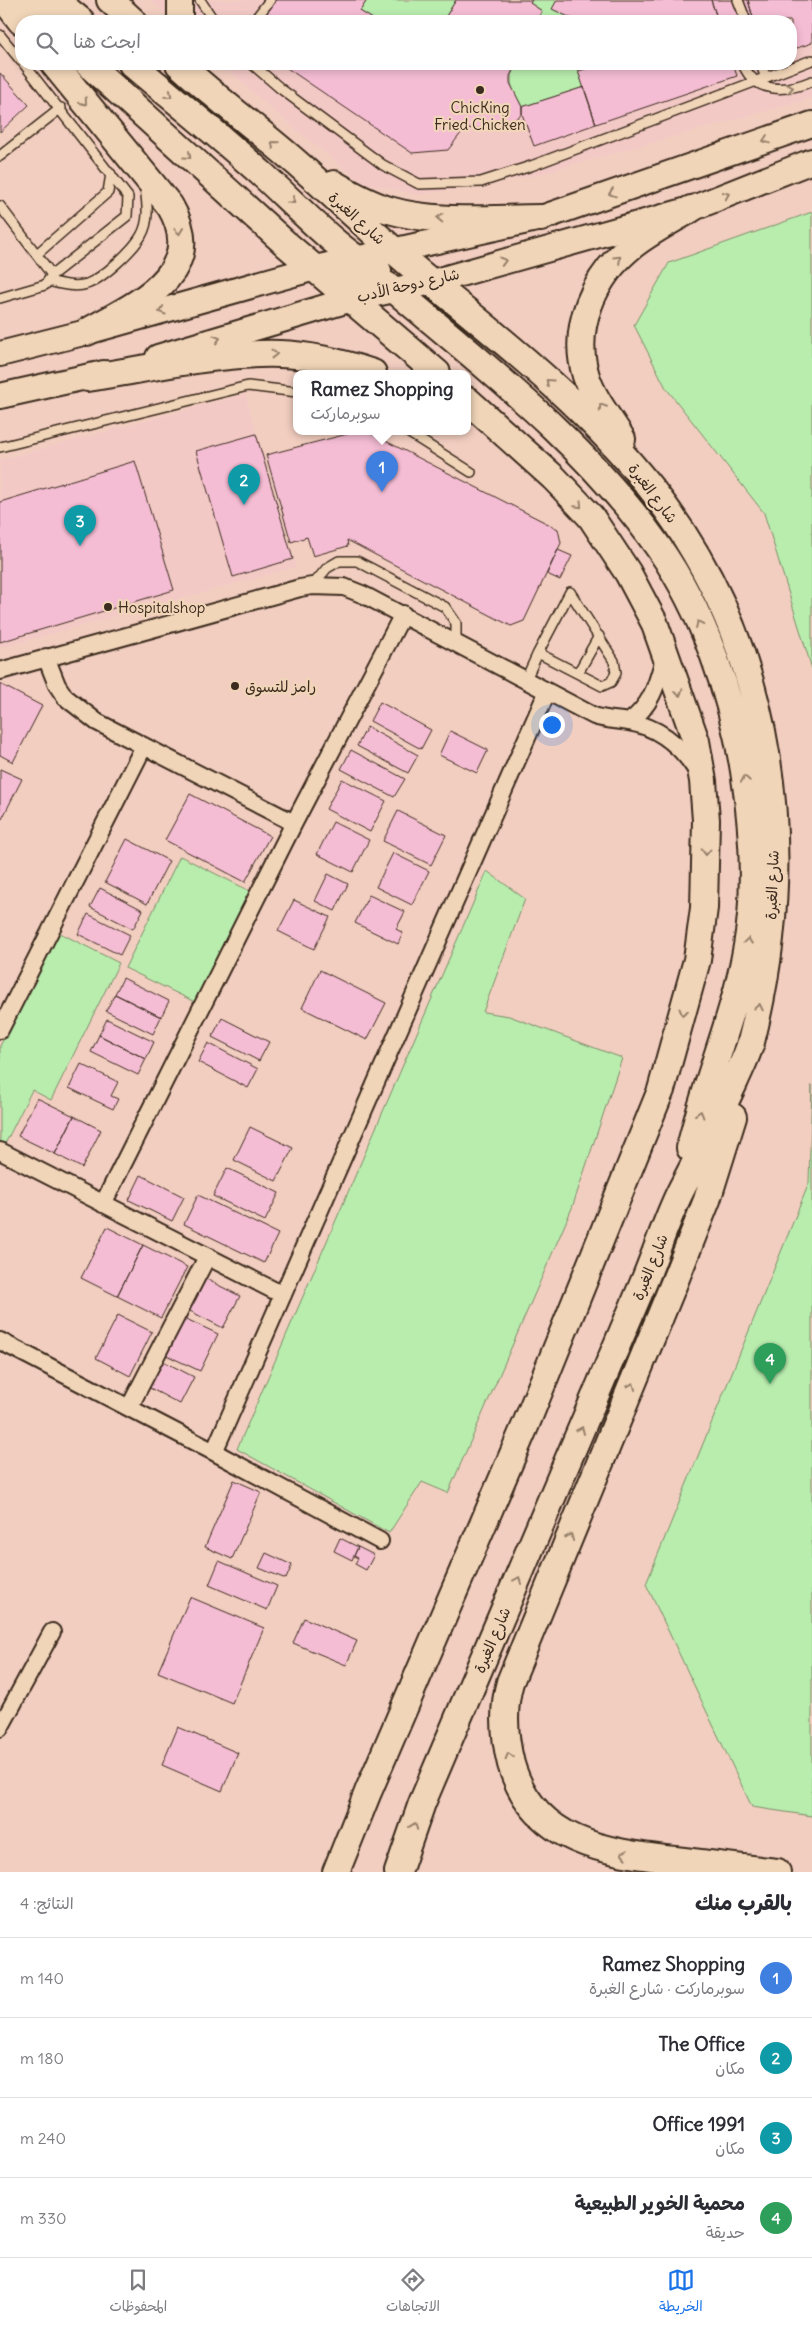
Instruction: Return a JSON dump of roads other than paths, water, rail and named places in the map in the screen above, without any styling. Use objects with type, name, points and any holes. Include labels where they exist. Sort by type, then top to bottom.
[{"type":"main road","points":[[5,0],[17,15]]},
{"type":"main road","points":[[27,0],[41,15]]},
{"type":"main road","points":[[56,0],[74,15]]},
{"type":"main road","points":[[110,0],[126,15]]},
{"type":"main road","points":[[180,0],[180,15]]},
{"type":"main road","points":[[59,70],[144,174],[177,219],[180,232],[180,251],[166,281],[152,295],[87,332]]},
{"type":"main road","points":[[95,70],[315,268],[434,370]]},
{"type":"main road","points":[[139,70],[253,165],[349,252],[393,277],[432,282]]},
{"type":"main road","name":"شارع الغبرة","points":[[195,72],[394,251],[551,384],[622,454],[655,493],[705,570],[740,644],[764,732],[770,774],[774,872],[766,967],[750,1047],[712,1132],[679,1195],[422,1803],[398,1872]]},
{"type":"main road","points":[[349,252],[394,251],[541,218],[812,124]]},
{"type":"main road","name":"شارع دوحة الأدب","points":[[0,396],[87,378],[352,299],[432,282],[691,209],[812,162]]},
{"type":"main road","points":[[299,166],[351,194],[390,210],[437,218],[541,218]]},
{"type":"main road","points":[[655,493],[594,395],[586,377],[581,354],[583,324],[598,285],[610,267],[632,246],[691,209]]},
{"type":"main road","points":[[0,354],[87,332],[315,268],[363,244],[367,231],[363,223]]},
{"type":"main road","points":[[315,268],[336,268],[357,272],[376,279],[395,290],[544,418],[577,450],[626,504],[661,550],[688,598],[712,651],[727,696],[740,747],[749,806],[752,845],[752,894],[748,944],[736,996],[691,1142],[679,1195]]},
{"type":"main road","points":[[87,378],[242,355],[270,354],[316,358],[362,370]]},
{"type":"main road","points":[[336,1870],[526,1424],[662,1090],[697,960],[704,908],[706,820],[703,781],[696,741],[654,622],[610,543],[591,517],[554,478],[471,404]]},
{"type":"main road","points":[[471,424],[554,478]]},
{"type":"main road","points":[[750,1047],[738,1100],[707,1200],[510,1682],[505,1700],[504,1721],[507,1747],[520,1789],[531,1807],[568,1836],[590,1846],[635,1856],[777,1872]]},
{"type":"street","points":[[0,671],[312,586],[344,587],[403,614],[594,716],[609,721],[629,722],[669,738],[687,758],[703,781]]},
{"type":"street","points":[[104,1204],[294,822],[403,614]]},
{"type":"street","points":[[629,722],[644,710],[656,686],[666,653]]},
{"type":"street","points":[[46,657],[57,685],[66,697],[97,722],[294,822]]},
{"type":"street","points":[[214,1452],[546,692]]},
{"type":"street","points":[[0,1030],[144,746]]},
{"type":"street","points":[[0,1151],[283,1295]]},
{"type":"street","points":[[129,1408],[208,1257]]},
{"type":"street","points":[[0,1342],[214,1452],[380,1541]]},
{"type":"street","points":[[0,1728],[52,1632]]},
{"type":"lane","points":[[200,0],[210,15]]},
{"type":"lane","points":[[259,15],[270,0]]},
{"type":"lane","points":[[738,0],[744,15]]},
{"type":"lane","points":[[0,36],[15,54]]},
{"type":"lane","points":[[797,65],[812,60]]},
{"type":"lane","points":[[0,298],[45,286],[50,278],[127,216],[128,197],[112,174],[29,70]]},
{"type":"lane","points":[[259,70],[281,89],[383,165],[419,184],[481,182],[531,166],[783,70]]},
{"type":"lane","points":[[745,70],[754,81],[781,90],[796,88],[812,81]]},
{"type":"lane","points":[[763,70],[765,76]]},
{"type":"lane","points":[[0,156],[60,108]]},
{"type":"lane","points":[[37,254],[108,192],[112,174]]},
{"type":"lane","points":[[0,206],[37,254],[50,278],[68,286],[87,284],[120,260],[142,235],[148,210],[144,174]]},
{"type":"lane","points":[[0,447],[248,386],[293,392]]},
{"type":"lane","points":[[412,435],[471,472]]},
{"type":"lane","points":[[312,586],[327,568],[339,561],[357,561],[445,607],[456,624],[456,642]]},
{"type":"lane","points":[[526,679],[538,653],[570,592],[614,661],[616,673],[611,682],[602,686],[538,653]]},
{"type":"lane","points":[[578,673],[599,636]]},
{"type":"place","name":"ChicKing Fried Chicken","points":[[480,90]]},
{"type":"place","name":"Ramez Shopping","points":[[382,492]]},
{"type":"place","name":"The Office","points":[[244,505]]},
{"type":"place","name":"Office 1991","points":[[80,546]]},
{"type":"place","name":"Hospitalshop","points":[[108,607]]},
{"type":"place","name":"رامز للتسوق","points":[[235,686]]},
{"type":"place","name":"محمية الخوير الطبيعية","points":[[770,1384]]}]
